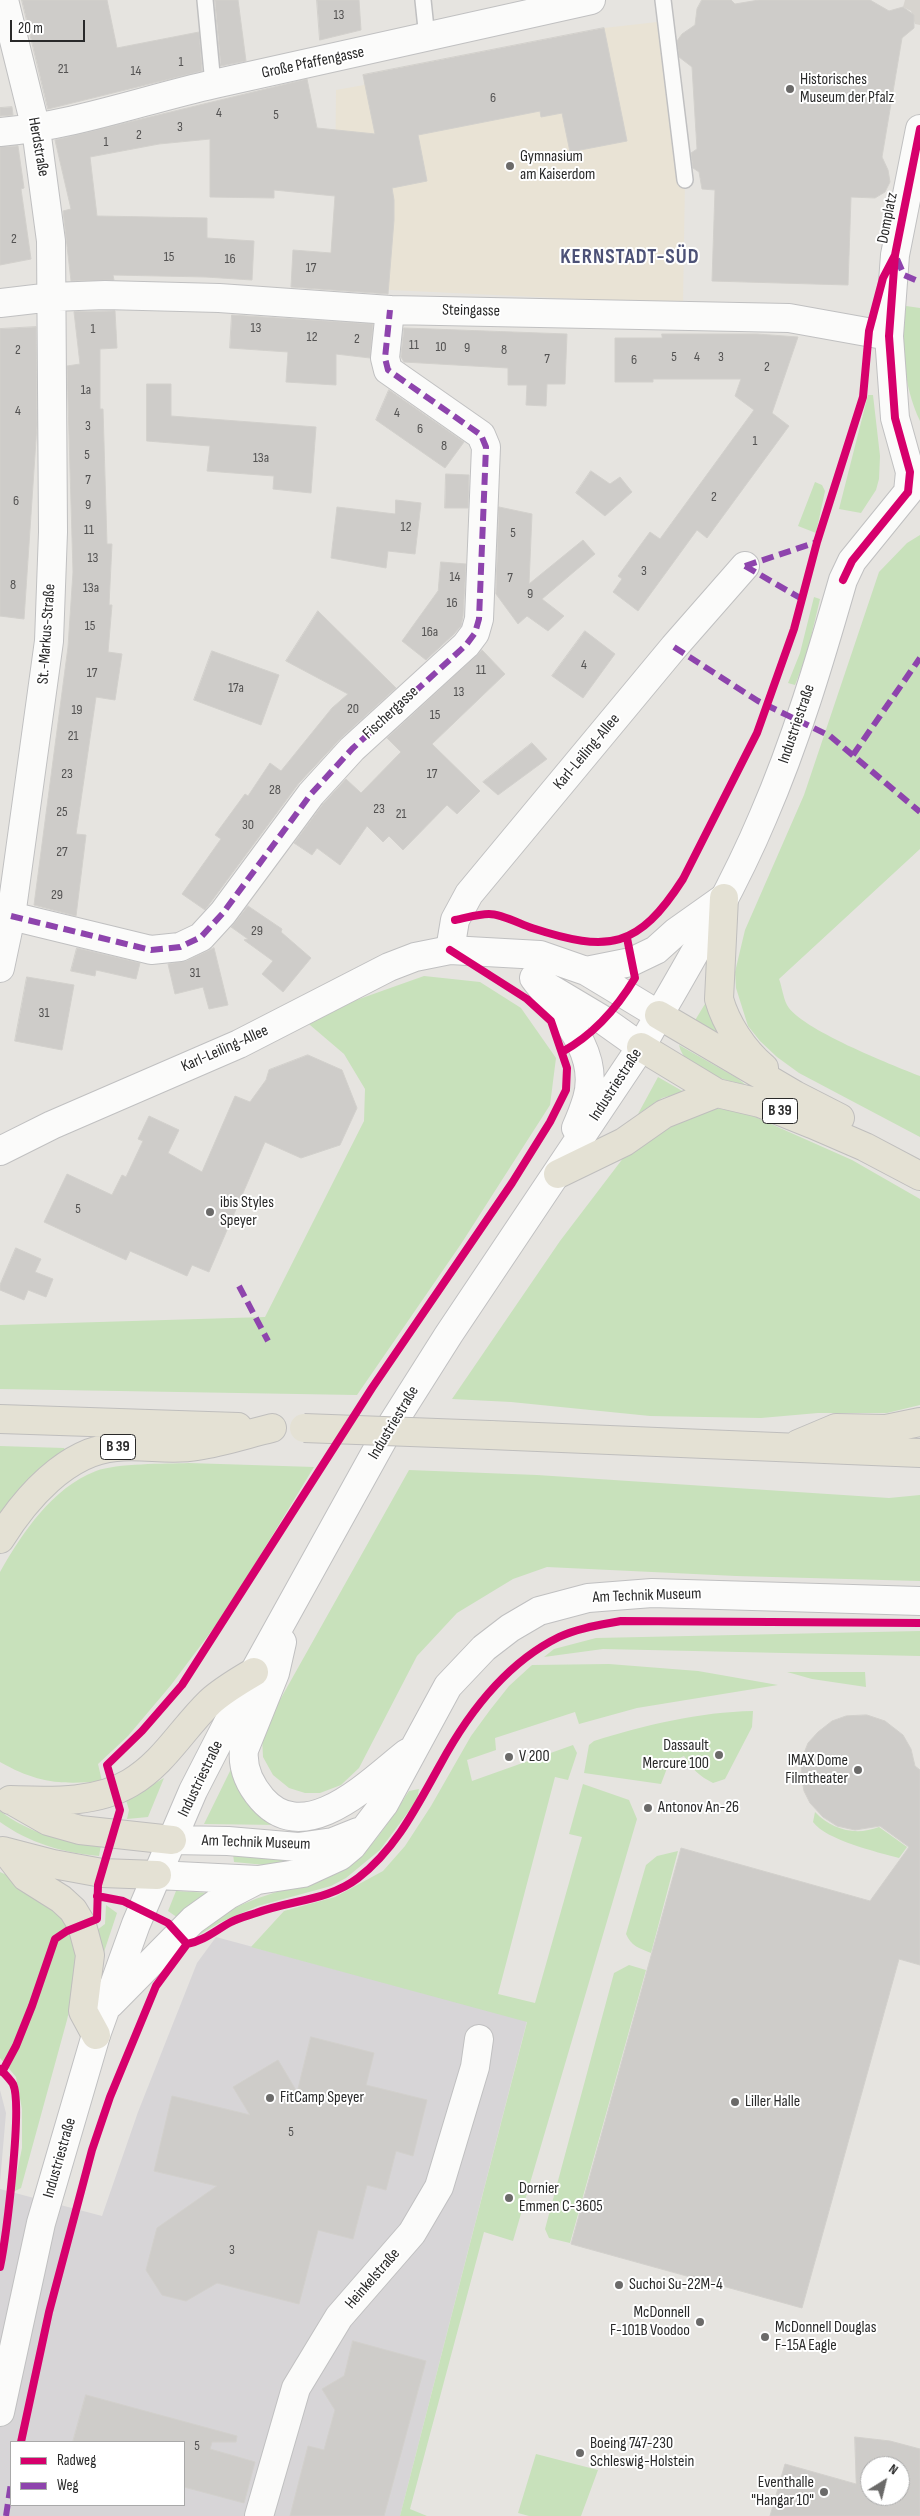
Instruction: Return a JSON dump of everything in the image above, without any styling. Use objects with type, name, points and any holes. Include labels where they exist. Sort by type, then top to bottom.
[{"type":"main road","points":[[724,898],[722,954],[718,976],[718,999],[723,1013],[739,1040],[758,1063],[795,1095]]},
{"type":"main road","points":[[659,1015],[795,1095],[920,1159]]},
{"type":"main road","name":"B 39","points":[[641,1047],[676,1071],[717,1093],[760,1103],[812,1124],[865,1146],[920,1176]]},
{"type":"main road","points":[[558,1174],[624,1142],[664,1114],[717,1093]]},
{"type":"main road","name":"B 39","points":[[0,1419],[304,1428],[920,1452]]},
{"type":"main road","name":"B 39","points":[[790,1447],[836,1428],[886,1429],[920,1422]]},
{"type":"main road","name":"B 39","points":[[0,1539],[13,1518],[50,1478],[65,1466],[85,1455],[116,1446],[196,1446],[272,1428]]},
{"type":"main road","points":[[5,1796],[75,1800],[129,1784],[154,1765],[211,1702],[254,1672]]},
{"type":"main road","points":[[5,1796],[48,1820],[80,1830],[172,1840]]},
{"type":"main road","points":[[4,1851],[102,1873],[158,1875]]},
{"type":"main road","points":[[4,1851],[26,1877],[61,1899],[73,1910],[82,1925],[90,1955],[83,2011],[96,2035]]},
{"type":"street","name":"Herdstraße","points":[[4,0],[36,129],[50,241],[52,297]]},
{"type":"street","name":"Große Pfaffengasse","points":[[0,132],[36,129],[213,84],[427,38],[591,0]]},
{"type":"street","name":"Domplatz","points":[[914,492],[895,418],[889,336],[894,255],[920,129]]},
{"type":"street","name":"Steingasse","points":[[0,303],[52,297],[104,295],[219,298],[390,310],[789,318],[889,336]]},
{"type":"street","name":"St.-Markus-Straße","points":[[0,968],[49,641],[53,522],[52,297]]},
{"type":"street","name":"Fischergasse","points":[[6,930],[151,950],[180,947],[201,937],[224,913],[311,794],[352,749],[459,652],[475,633],[479,612],[486,447],[481,435],[388,370],[385,358],[390,310]]},
{"type":"street","name":"Industriestraße","points":[[0,2412],[41,2223],[96,2035],[136,1924],[194,1791],[254,1672],[387,1432],[449,1334],[558,1174],[641,1047],[724,898],[763,818],[789,752],[843,580],[852,561],[914,492]]},
{"type":"street","name":"Karl-Leiling-Allee","points":[[450,950],[455,920],[469,894],[674,646],[745,566]]},
{"type":"street","points":[[586,971],[632,962],[656,950],[676,932],[724,898]]},
{"type":"street","name":"Karl-Leiling-Allee","points":[[0,1151],[52,1125],[239,1044],[389,967],[415,957],[450,950],[540,955],[586,971],[659,1015]]},
{"type":"street","name":"Karl-Leiling-Allee","points":[[480,953],[534,978],[597,1016],[641,1047]]},
{"type":"street","points":[[534,978],[582,1041],[589,1070],[588,1098],[558,1174]]},
{"type":"street","name":"Am Technik Museum","points":[[158,1875],[258,1880],[303,1872],[330,1862],[352,1846],[366,1828],[392,1790],[440,1700],[463,1670],[484,1648],[510,1628],[539,1611],[588,1598],[652,1593],[920,1601]]},
{"type":"street","points":[[283,1622],[282,1643],[275,1673],[246,1741],[243,1759],[248,1780],[265,1802],[293,1818],[318,1814],[340,1804],[416,1746]]},
{"type":"street","name":"Am Technik Museum","points":[[172,1840],[228,1841],[298,1847],[333,1842],[366,1828]]},
{"type":"street","points":[[105,2009],[156,1960],[193,1920],[228,1895],[258,1880]]},
{"type":"street","name":"Heinkelstraße","points":[[259,2516],[296,2388],[340,2317],[412,2233],[439,2187],[475,2067],[479,2039]]},
{"type":"lane","points":[[205,0],[213,84]]},
{"type":"lane","points":[[423,0],[427,38]]},
{"type":"lane","points":[[663,0],[685,180]]},
{"type":"shaded area","points":[[905,0],[920,0],[920,25],[915,24],[911,11],[903,7]]},
{"type":"shaded area","name":"Gymnasium am Kaiserdom","points":[[666,21],[685,180],[683,304],[328,287],[335,196],[336,90],[364,85],[363,75],[604,28]]},
{"type":"shaded area","points":[[216,1937],[527,2021],[400,2516],[0,2516],[0,2189],[102,2216],[138,2112],[197,1963]]},
{"type":"shaded area","points":[[0,2090],[6,2113],[0,2182]]},
{"type":"green space","points":[[906,306],[920,308],[920,421],[910,393],[905,365],[904,321]]},
{"type":"green space","points":[[868,395],[873,395],[880,456],[879,479],[876,490],[861,513],[839,509]]},
{"type":"green space","points":[[815,482],[822,485],[825,491],[816,533],[798,526]]},
{"type":"green space","points":[[920,535],[920,849],[779,979],[787,1005],[809,1025],[889,1064],[920,1076],[920,1137],[799,1073],[777,1057],[748,1026],[736,988],[735,972],[745,930],[804,795],[879,572],[907,543]]},
{"type":"green space","points":[[814,597],[820,599],[807,654],[795,685],[788,683],[800,653]]},
{"type":"green space","points":[[424,976],[480,982],[521,1008],[556,1058],[550,1105],[461,1244],[357,1395],[0,1389],[0,1325],[265,1317],[364,1121],[365,1089],[344,1054],[303,1019]]},
{"type":"green space","points":[[708,999],[723,1040],[694,1022]]},
{"type":"green space","points":[[679,1045],[746,1085],[716,1077],[697,1067],[682,1054]]},
{"type":"green space","points":[[658,1077],[684,1092],[662,1098],[638,1114]]},
{"type":"green space","points":[[706,1107],[744,1112],[852,1160],[920,1199],[920,1405],[887,1413],[818,1413],[761,1418],[650,1416],[511,1402],[452,1399],[560,1241],[627,1153],[668,1122]]},
{"type":"green space","points":[[0,1446],[64,1448],[66,1451],[30,1479],[0,1514]]},
{"type":"green space","points":[[189,1463],[314,1467],[225,1613],[171,1685],[128,1736],[98,1764],[102,1781],[74,1783],[49,1781],[13,1769],[0,1762],[0,1572],[9,1557],[40,1513],[66,1488],[80,1479],[105,1468],[141,1464]]},
{"type":"green space","points":[[409,1470],[537,1475],[889,1498],[920,1495],[920,1581],[736,1576],[547,1567],[513,1579],[457,1613],[417,1656],[359,1768],[341,1785],[320,1793],[305,1793],[289,1788],[273,1775],[263,1757],[262,1737],[276,1707]]},
{"type":"green space","points":[[920,1631],[920,1656],[603,1649],[544,1657],[554,1649],[596,1638]]},
{"type":"green space","points":[[609,1664],[698,1671],[778,1685],[637,1708],[579,1724],[575,1712],[495,1738],[496,1750],[467,1760],[472,1781],[573,1745],[577,1753],[568,1780],[555,1777],[498,1994],[535,2003],[582,1837],[569,1834],[583,1784],[629,1800],[637,1819],[513,2241],[484,2232],[410,2509],[427,2516],[400,2516],[527,2022],[251,1947],[284,1911],[335,1897],[383,1871],[405,1846],[431,1806],[471,1736],[509,1686],[532,1665]]},
{"type":"green space","points":[[787,1672],[865,1672],[866,1687],[812,1679]]},
{"type":"green space","points":[[753,1711],[752,1727],[725,1779],[713,1783],[696,1772],[684,1756],[669,1763],[661,1784],[584,1773],[589,1745],[594,1741],[672,1720]]},
{"type":"green space","points":[[232,1767],[238,1786],[248,1801],[279,1825],[204,1824]]},
{"type":"green space","points":[[164,1778],[148,1817],[127,1819],[129,1810],[126,1800]]},
{"type":"green space","points":[[419,1789],[417,1800],[380,1850],[346,1878],[331,1886],[258,1906],[221,1922],[194,1938],[230,1910],[271,1894],[325,1878],[347,1867],[374,1842],[409,1791]]},
{"type":"green space","points":[[0,1811],[11,1819],[48,1836],[74,1842],[101,1845],[99,1856],[47,1846],[23,1836],[0,1822]]},
{"type":"green space","points":[[815,1812],[829,1823],[845,1830],[862,1831],[879,1827],[907,1847],[899,1858],[840,1840],[813,1822]]},
{"type":"green space","points":[[678,1851],[651,1953],[633,1944],[626,1934],[646,1865],[657,1856]]},
{"type":"green space","points":[[233,1854],[292,1858],[294,1862],[265,1865],[234,1862]]},
{"type":"green space","points":[[0,1872],[38,1889],[62,1908],[82,1954],[67,2020],[21,2188],[13,2192],[22,2148],[22,2109],[16,2077],[0,2058]]},
{"type":"green space","points":[[176,1891],[211,1893],[181,1920],[168,1911]]},
{"type":"green space","points":[[106,1905],[117,1913],[103,1955],[97,1930],[105,1924]]},
{"type":"green space","points":[[629,1965],[646,1970],[570,2243],[549,2238],[545,2229],[614,1973]]},
{"type":"green space","points":[[536,2454],[598,2470],[581,2516],[529,2516],[518,2513]]},
{"type":"building","points":[[22,0],[107,0],[117,48],[199,32],[202,71],[48,109]]},
{"type":"building","points":[[215,0],[238,0],[246,61],[221,66]]},
{"type":"building","points":[[317,0],[359,0],[361,30],[320,40]]},
{"type":"building","points":[[702,0],[731,0],[735,4],[759,0],[870,0],[889,11],[903,7],[914,15],[914,28],[902,38],[882,157],[888,170],[890,182],[885,192],[875,198],[851,197],[848,285],[712,281],[715,190],[702,189],[699,172],[693,168],[691,153],[697,149],[692,67],[679,57],[677,41],[682,34],[695,25],[697,9]]},
{"type":"building","points":[[604,28],[627,141],[570,152],[562,113],[541,117],[540,111],[418,135],[427,181],[392,188],[394,220],[388,294],[291,287],[293,250],[331,253],[335,196],[274,190],[274,198],[210,197],[210,139],[159,144],[90,157],[97,216],[207,218],[207,238],[254,241],[252,280],[113,275],[114,280],[71,281],[63,211],[71,209],[55,140],[307,79],[317,128],[375,134],[363,75]]},
{"type":"building","points":[[12,107],[13,115],[0,116],[0,108]]},
{"type":"building","points":[[18,146],[24,188],[21,189],[31,259],[0,265],[0,147]]},
{"type":"building","points":[[115,311],[117,348],[100,349],[100,409],[103,409],[107,544],[112,544],[109,605],[112,605],[108,652],[122,654],[115,700],[96,697],[76,834],[86,835],[76,916],[34,905],[68,647],[73,572],[67,366],[80,364],[74,312]]},
{"type":"building","points":[[232,315],[373,324],[370,358],[336,354],[336,385],[286,382],[288,352],[230,348]]},
{"type":"building","points":[[36,327],[37,425],[24,619],[0,616],[0,329]]},
{"type":"building","points":[[404,328],[567,334],[565,384],[547,384],[546,406],[526,405],[527,385],[508,385],[508,368],[404,362],[401,357]]},
{"type":"building","points":[[662,334],[757,334],[798,337],[772,413],[789,426],[707,538],[697,530],[638,611],[613,592],[622,579],[618,576],[650,532],[660,539],[754,410],[735,396],[741,379],[653,379],[653,382],[615,382],[615,338],[662,338]]},
{"type":"building","points":[[147,384],[171,384],[171,416],[316,427],[311,493],[273,489],[274,476],[207,471],[210,446],[147,441]]},
{"type":"building","points":[[389,390],[464,442],[445,468],[376,420]]},
{"type":"building","points":[[591,471],[610,484],[620,477],[632,492],[605,516],[576,493]]},
{"type":"building","points":[[446,474],[469,475],[468,508],[445,508]]},
{"type":"building","points":[[396,500],[421,503],[415,554],[388,551],[386,568],[331,558],[337,507],[395,514]]},
{"type":"building","points":[[499,507],[532,514],[529,584],[583,540],[595,554],[542,599],[564,616],[548,631],[527,616],[518,624],[496,594]]},
{"type":"building","points":[[441,562],[466,564],[463,616],[461,626],[426,660],[402,641],[438,591]]},
{"type":"building","points":[[318,611],[396,688],[341,738],[299,783],[205,910],[182,894],[221,839],[215,835],[245,794],[248,796],[270,763],[281,771],[332,708],[348,694],[286,661]]},
{"type":"building","points":[[585,631],[615,654],[583,698],[552,676]]},
{"type":"building","points":[[482,650],[505,674],[432,744],[480,791],[457,814],[447,805],[403,850],[389,836],[383,842],[367,826],[340,865],[317,848],[312,855],[294,843],[323,804],[346,779],[361,793],[401,752],[387,738]]},
{"type":"building","points":[[212,651],[279,675],[261,725],[194,700]]},
{"type":"building","points":[[532,743],[547,759],[498,795],[483,782]]},
{"type":"building","points":[[248,906],[282,929],[281,932],[311,958],[283,992],[262,974],[273,961],[244,940],[248,939],[231,927]]},
{"type":"building","points":[[77,948],[140,963],[136,979],[96,970],[95,976],[71,971]]},
{"type":"building","points":[[214,948],[228,1005],[209,1009],[203,987],[175,994],[168,964],[186,961]]},
{"type":"building","points":[[27,977],[74,985],[62,1050],[15,1041]]},
{"type":"building","points":[[308,1055],[342,1070],[357,1108],[340,1145],[301,1158],[265,1142],[209,1272],[192,1265],[187,1276],[130,1251],[126,1260],[44,1222],[67,1174],[112,1195],[122,1175],[126,1177],[143,1141],[138,1139],[149,1116],[179,1130],[168,1153],[202,1172],[235,1096],[250,1102],[266,1080],[269,1070]]},
{"type":"building","points":[[16,1248],[41,1259],[35,1272],[53,1279],[46,1297],[28,1290],[24,1300],[0,1290],[0,1285]]},
{"type":"building","name":"Liller Halle","points":[[867,1715],[885,1721],[903,1735],[911,1749],[915,1766],[920,1770],[920,1965],[899,1959],[802,2308],[571,2244],[681,1848],[870,1901],[909,1847],[880,1826],[855,1830],[837,1826],[823,1817],[810,1803],[804,1791],[801,1774],[802,1758],[808,1743],[832,1721],[846,1716]]},
{"type":"building","points":[[311,2037],[374,2053],[366,2085],[427,2100],[413,2156],[396,2151],[386,2190],[367,2185],[353,2239],[318,2230],[299,2304],[217,2283],[186,2301],[162,2295],[146,2270],[157,2228],[217,2186],[154,2171],[172,2096],[250,2115],[233,2087],[278,2060],[297,2092]]},
{"type":"building","points":[[353,2341],[426,2361],[384,2516],[290,2516],[308,2446],[324,2450],[335,2410],[322,2389],[344,2376]]},
{"type":"building","points":[[86,2395],[237,2436],[236,2442],[212,2442],[210,2449],[255,2462],[244,2503],[185,2487],[185,2441],[73,2441]]},
{"type":"building","name":"Eventhalle \"Hangar 10\"","points":[[855,2437],[890,2441],[920,2449],[920,2516],[770,2516],[785,2464],[856,2484]]},
{"type":"marked path","points":[[897,259],[904,275],[920,282]]},
{"type":"marked path","points":[[11,916],[151,950],[180,947],[201,937],[223,913],[311,794],[352,749],[466,645],[475,633],[479,619],[486,447],[481,435],[388,370],[385,358],[390,310]]},
{"type":"marked path","points":[[745,566],[817,542]]},
{"type":"marked path","points":[[745,566],[802,599]]},
{"type":"marked path","points":[[674,647],[758,701],[830,736],[920,812]]},
{"type":"marked path","points":[[853,755],[920,658]]},
{"type":"marked path","points":[[239,1286],[268,1341]]},
{"type":"marked path","points":[[6,2516],[10,2490]]},
{"type":"cycle path","points":[[908,492],[910,472],[895,418],[889,336],[895,255],[920,129]]},
{"type":"cycle path","points":[[455,920],[494,914],[532,928],[582,941],[602,942],[620,939],[636,932],[651,920],[667,902],[683,879],[757,733],[794,629],[817,542],[863,397],[869,331],[883,278],[895,255]]},
{"type":"cycle path","points":[[843,580],[852,561],[908,492]]},
{"type":"cycle path","points":[[562,1052],[584,1037],[603,1020],[635,978],[627,938]]},
{"type":"cycle path","points":[[2,2072],[16,2046],[32,2006],[55,1939],[67,1931],[97,1919],[98,1885],[120,1810],[107,1765],[142,1731],[182,1685],[372,1388],[512,1183],[550,1122],[566,1090],[567,1068],[551,1021],[527,999],[450,950]]},
{"type":"cycle path","points":[[97,1896],[123,1901],[168,1923],[187,1944],[204,1938],[240,1918],[322,1896],[346,1886],[358,1878],[384,1854],[395,1840],[451,1746],[490,1692],[522,1661],[559,1637],[574,1631],[621,1621],[920,1623]]},
{"type":"cycle path","points":[[21,2441],[49,2312],[92,2150],[110,2097],[156,1986],[187,1944]]},
{"type":"cycle path","points":[[0,2069],[13,2084],[16,2097],[15,2143],[0,2267]]},
{"type":"place","name":"Historisches Museum der Pfalz","points":[[790,89]]},
{"type":"place","name":"Gymnasium am Kaiserdom","points":[[510,166]]},
{"type":"place","name":"ibis Styles Speyer","points":[[210,1212]]},
{"type":"place","name":"Dassault Mercure 100","points":[[719,1755]]},
{"type":"place","name":"V 200","points":[[509,1757]]},
{"type":"place","name":"IMAX Dome Filmtheater","points":[[858,1770]]},
{"type":"place","name":"Antonov An-26","points":[[648,1808]]},
{"type":"place","name":"FitCamp Speyer","points":[[270,2098]]},
{"type":"place","name":"Liller Halle","points":[[735,2102]]},
{"type":"place","name":"Dornier Emmen C-3605","points":[[509,2198]]},
{"type":"place","name":"Suchoi Su-22M-4","points":[[619,2285]]},
{"type":"place","name":"McDonnell F-101B Voodoo","points":[[700,2322]]},
{"type":"place","name":"McDonnell Douglas F-15A Eagle","points":[[765,2337]]},
{"type":"place","name":"Boeing 747-230 Schleswig-Holstein","points":[[580,2453]]},
{"type":"place","name":"Eventhalle \"Hangar 10\"","points":[[824,2492]]},
{"type":"district","name":"KERNSTADT-SÜD","points":[[630,258]]}]
